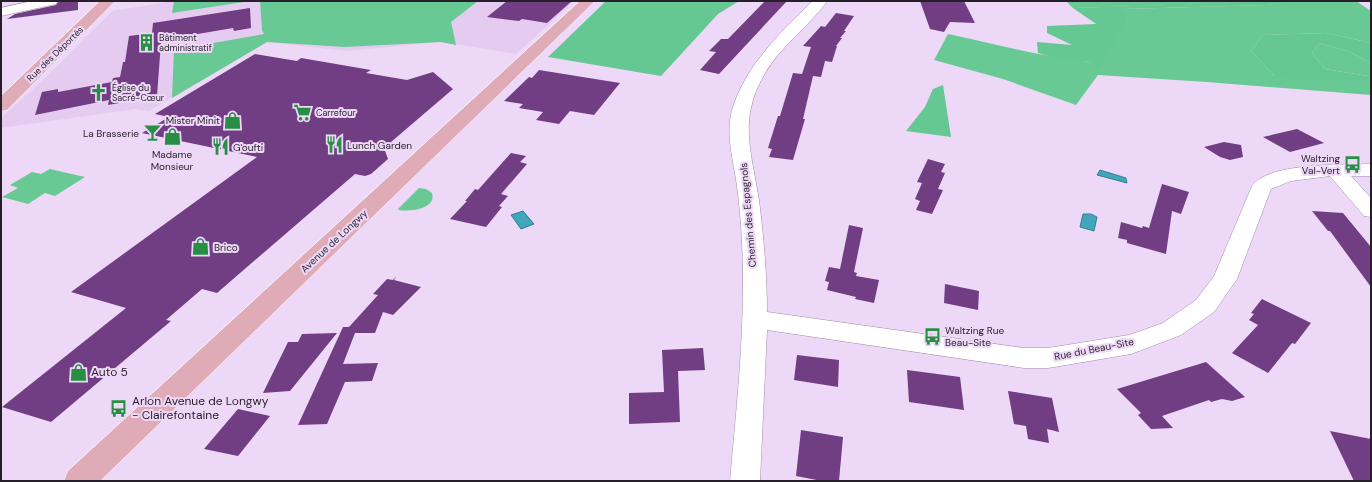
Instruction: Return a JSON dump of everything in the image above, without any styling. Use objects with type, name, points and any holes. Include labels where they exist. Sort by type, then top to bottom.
[{"type":"main road","name":"Rue des Déportés","points":[[1,106],[108,1]]},
{"type":"main road","name":"Avenue de Longwy","points":[[80,481],[588,1]]},
{"type":"street","points":[[1,12],[51,1]]},
{"type":"street","name":"Chemin des Espagnols","points":[[745,481],[751,372],[754,348],[753,243],[739,123],[741,112],[749,90],[762,64],[770,52],[820,1]]},
{"type":"street","name":"Rue du Beau-Site","points":[[754,319],[1024,358],[1048,358],[1131,344],[1172,329],[1205,306],[1225,279],[1262,186],[1273,179],[1291,174],[1371,170]]},
{"type":"street","points":[[1336,171],[1371,211]]},
{"type":"shaded area","points":[[173,1],[574,1],[516,54],[441,42],[347,51],[267,42],[149,111],[136,109],[1,128],[1,118],[45,78],[112,11]]},
{"type":"green space","points":[[174,1],[244,1],[244,2],[172,13]]},
{"type":"green space","points":[[260,1],[478,1],[451,22],[456,45],[441,42],[345,47],[267,42],[172,98],[174,50],[264,34],[262,30]]},
{"type":"green space","points":[[606,1],[739,1],[718,14],[661,76],[548,57]]},
{"type":"green space","points":[[1066,1],[1356,1],[1371,11],[1371,43],[1326,33],[1263,35],[1251,51],[1275,76],[1368,76],[1325,69],[1312,53],[1319,43],[1348,51],[1371,63],[1371,95],[1098,75],[1076,105],[1003,79],[934,60],[948,34],[1037,54],[1091,62],[1123,9],[1266,5],[1286,2],[1073,8]]},
{"type":"green space","points":[[1291,2],[1266,5],[1123,9],[1127,19],[1098,71],[1091,62],[1058,59],[1038,53],[1037,42],[1072,45],[1047,33],[1047,26],[1096,24],[1073,8]]},
{"type":"green space","points":[[1326,33],[1371,43],[1371,63],[1348,51],[1319,43],[1312,53],[1325,69],[1368,76],[1368,81],[1293,81],[1275,76],[1251,51],[1263,35]]},
{"type":"green space","points":[[943,85],[951,137],[906,131],[925,107],[933,89]]},
{"type":"green space","points":[[50,169],[85,177],[55,196],[45,193],[28,204],[2,197],[18,188],[10,185],[32,172],[41,174]]},
{"type":"green space","points":[[419,188],[426,189],[432,193],[430,203],[415,210],[399,210],[398,209]]},
{"type":"water","points":[[1100,170],[1126,178],[1127,183],[1097,175]]},
{"type":"water","points":[[523,211],[534,224],[521,229],[511,215]]},
{"type":"water","points":[[1083,214],[1091,214],[1097,217],[1094,231],[1080,227]]},
{"type":"building","points":[[59,1],[78,1],[78,10],[7,19],[15,14],[56,5]]},
{"type":"building","points":[[507,1],[572,1],[547,23],[522,19],[519,21],[487,17]]},
{"type":"building","points":[[765,1],[787,1],[719,74],[700,70],[716,52],[709,51],[721,39],[728,39]]},
{"type":"building","points":[[920,1],[964,1],[975,23],[950,22],[944,32],[930,29]]},
{"type":"building","points":[[250,8],[251,28],[234,31],[233,28],[174,38],[174,40],[161,42],[157,96],[108,105],[109,100],[35,115],[42,92],[58,89],[58,92],[112,82],[113,78],[120,77],[123,62],[125,62],[129,36],[152,33],[153,23]]},
{"type":"building","points":[[836,13],[854,16],[836,46],[832,62],[825,61],[821,77],[813,76],[803,119],[805,119],[793,160],[769,157],[772,149],[768,148],[778,116],[780,116],[793,73],[802,74],[811,47],[803,46],[821,26],[825,27]]},
{"type":"building","points":[[255,54],[297,61],[301,58],[371,70],[366,73],[407,80],[433,72],[453,89],[384,148],[388,159],[371,174],[365,176],[355,174],[217,293],[202,289],[166,320],[171,321],[51,422],[2,407],[126,308],[71,292],[257,157],[142,133],[169,117],[155,114]]},
{"type":"building","points":[[539,70],[620,83],[594,115],[570,111],[559,124],[536,120],[543,112],[519,108],[523,104],[504,101],[529,77],[532,78]]},
{"type":"building","points":[[1297,129],[1324,143],[1290,152],[1263,137]]},
{"type":"building","points":[[1224,142],[1241,145],[1243,157],[1230,160],[1220,157],[1204,147]]},
{"type":"building","points":[[511,153],[526,156],[520,162],[527,164],[501,194],[508,196],[499,206],[502,207],[486,227],[450,219],[467,201],[465,201],[475,189],[478,190]]},
{"type":"building","points":[[928,159],[945,164],[941,172],[945,173],[938,189],[943,190],[932,214],[916,210],[920,201],[915,199],[922,183],[917,182]]},
{"type":"building","points":[[1162,184],[1189,192],[1181,214],[1172,211],[1166,254],[1127,243],[1127,240],[1118,238],[1121,222],[1142,228],[1143,226],[1149,228]]},
{"type":"building","points":[[1312,211],[1343,213],[1371,247],[1371,287],[1330,231],[1328,231]]},
{"type":"building","points":[[849,225],[863,228],[854,272],[857,273],[856,276],[879,280],[874,303],[855,299],[856,297],[827,290],[829,282],[825,281],[829,267],[840,269]]},
{"type":"building","points":[[396,276],[394,280],[421,287],[393,315],[383,312],[375,333],[355,333],[343,364],[378,363],[372,381],[345,382],[327,424],[298,425],[343,327],[349,327],[378,295],[373,294],[387,279],[393,280]]},
{"type":"building","points":[[945,284],[979,291],[978,310],[944,303]]},
{"type":"building","points":[[1262,299],[1311,323],[1295,344],[1292,343],[1268,373],[1232,353],[1258,325],[1249,320],[1254,314],[1251,313]]},
{"type":"building","points":[[337,333],[290,391],[263,393],[288,342],[298,342],[302,334]]},
{"type":"building","points":[[703,348],[705,370],[678,371],[680,422],[629,424],[629,393],[664,392],[662,350]]},
{"type":"building","points":[[797,355],[839,360],[838,387],[794,380]]},
{"type":"building","points":[[1206,362],[1245,397],[1232,401],[1222,399],[1211,402],[1209,400],[1162,416],[1173,428],[1151,429],[1138,415],[1141,413],[1117,389]]},
{"type":"building","points":[[907,370],[960,377],[964,410],[909,402]]},
{"type":"building","points":[[1008,391],[1052,398],[1059,432],[1047,429],[1049,443],[1028,439],[1026,426],[1014,424]]},
{"type":"building","points":[[238,409],[270,416],[238,456],[204,449]]},
{"type":"building","points":[[801,430],[843,437],[839,481],[822,481],[796,476]]},
{"type":"building","points":[[1330,431],[1371,439],[1371,481],[1354,481]]},
{"type":"place","name":"Bâtiment administratif","points":[[146,43]]},
{"type":"place","name":"Église du Sacré-Cœur","points":[[99,93]]},
{"type":"place","name":"Carrefour","points":[[303,113]]},
{"type":"place","name":"Mister Minit","points":[[233,120]]},
{"type":"place","name":"La Brasserie","points":[[152,133]]},
{"type":"place","name":"Madame Monsieur","points":[[172,137]]},
{"type":"place","name":"Lunch Garden","points":[[334,145]]},
{"type":"place","name":"G'oufti","points":[[220,147]]},
{"type":"place","name":"Waltzing Val-Vert","points":[[1353,164]]},
{"type":"place","name":"Brico","points":[[201,247]]},
{"type":"place","name":"Waltzing Rue Beau-Site","points":[[932,336]]},
{"type":"place","name":"Auto 5","points":[[78,372]]},
{"type":"place","name":"Arlon Avenue de Longwy - Clairefontaine","points":[[119,408]]}]
